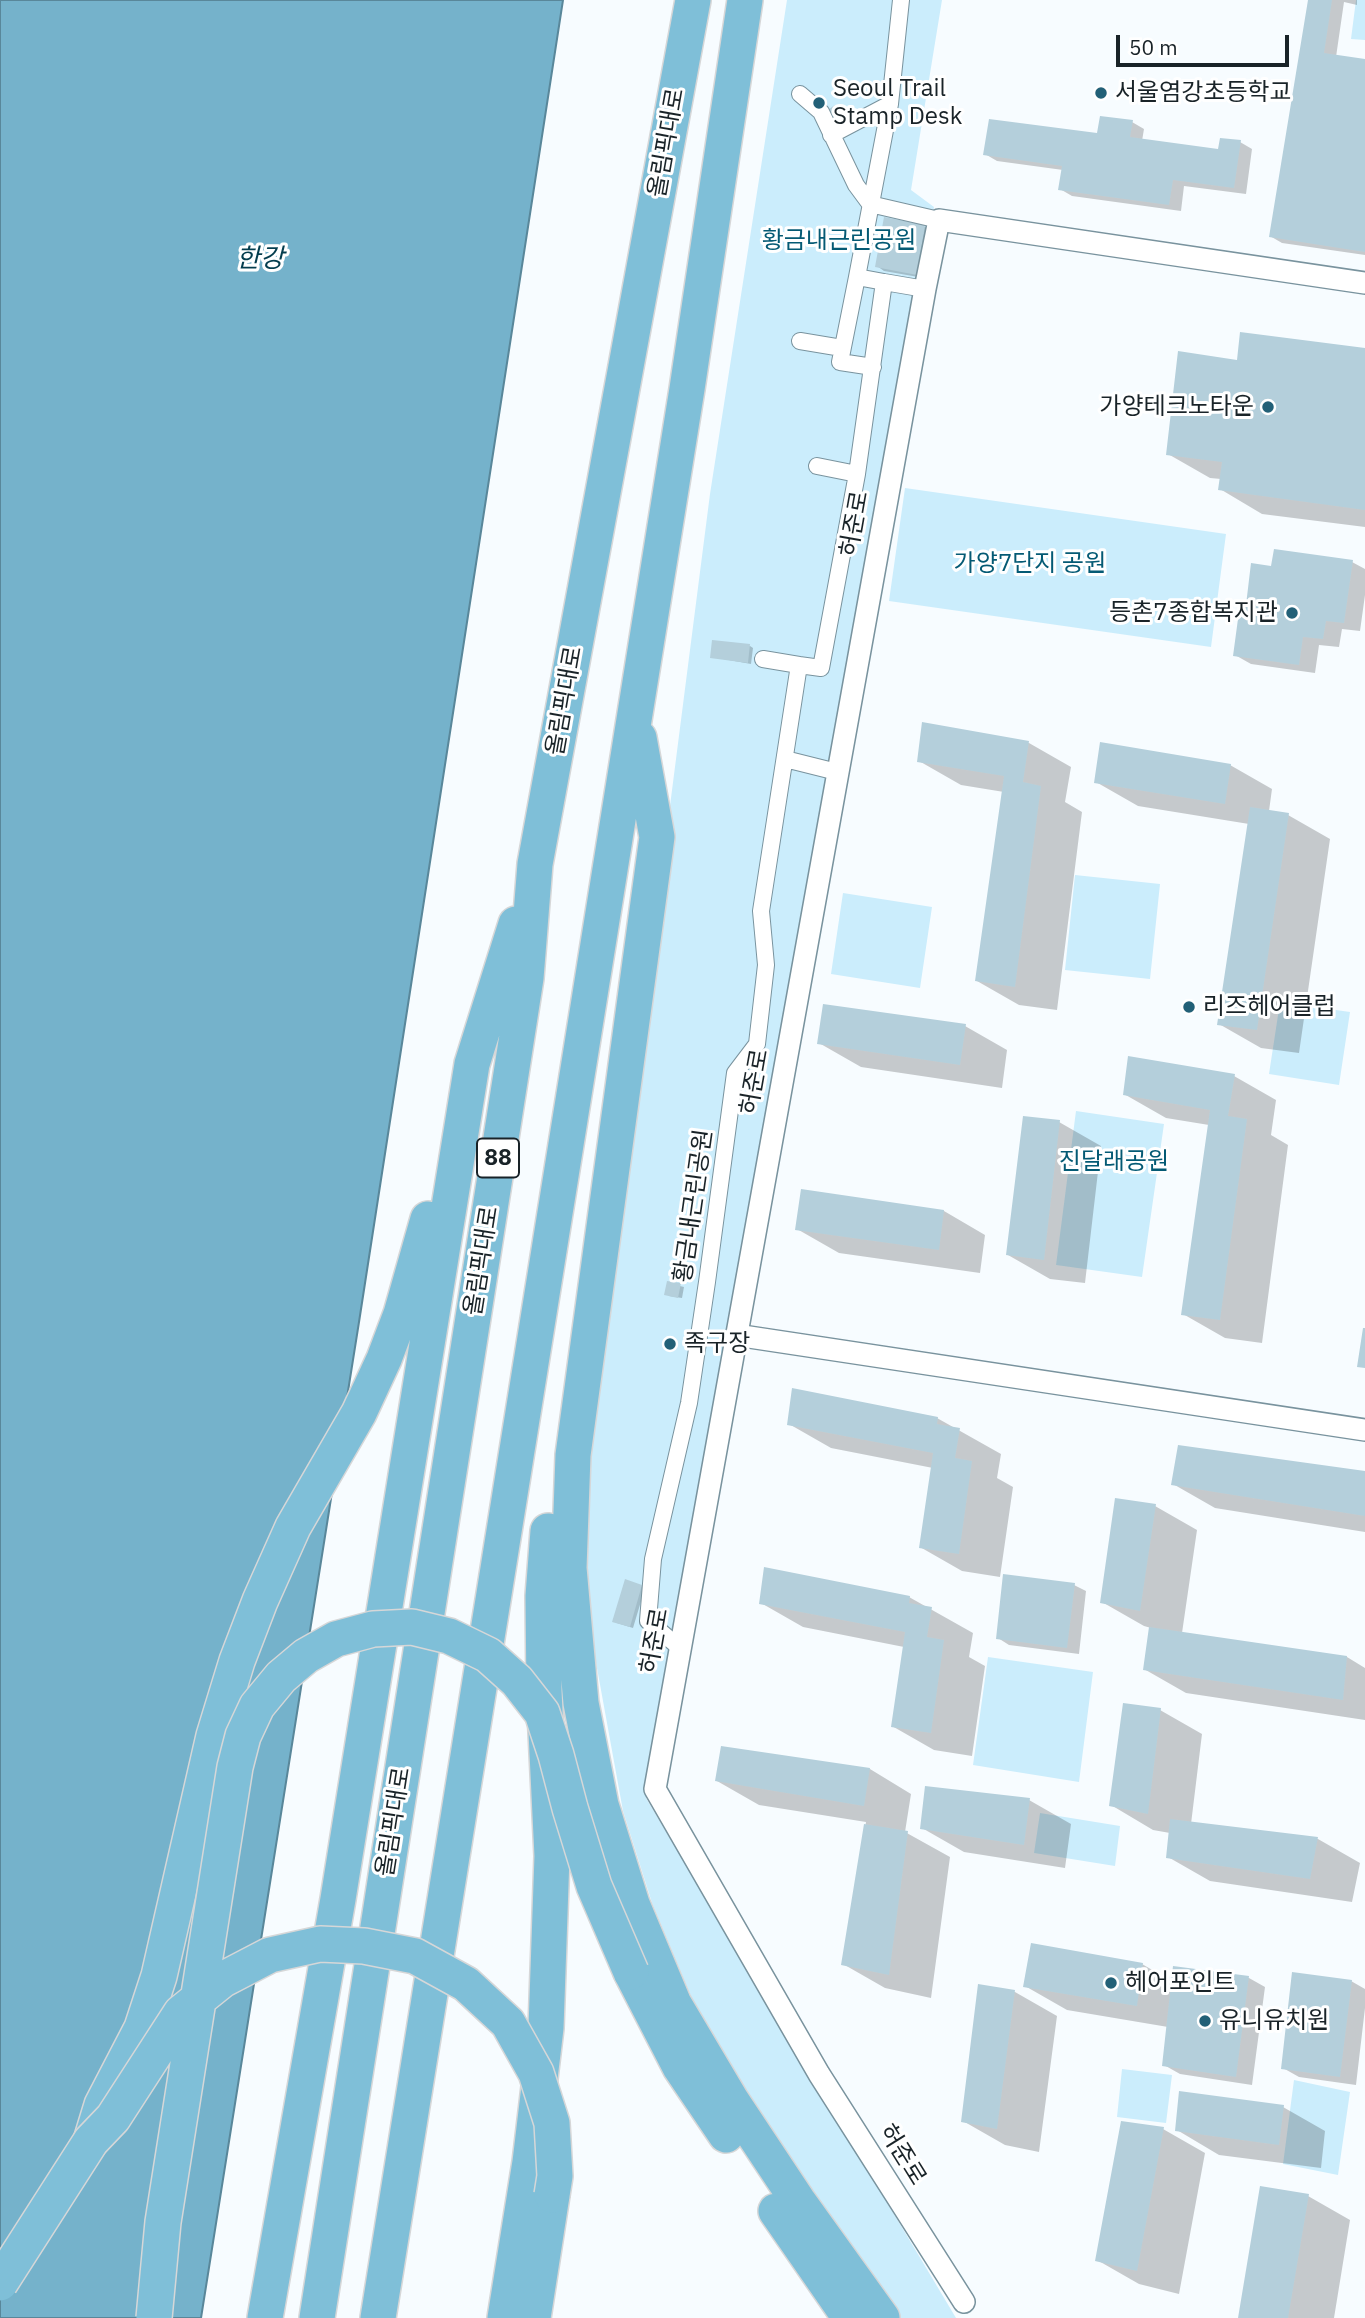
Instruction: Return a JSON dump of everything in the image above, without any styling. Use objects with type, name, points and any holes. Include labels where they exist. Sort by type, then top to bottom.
[{"type":"highway","name":"올림픽대로","points":[[317,2318],[526,978],[536,864],[693,0]]},
{"type":"highway","points":[[378,2318],[689,375],[745,0]]},
{"type":"highway","points":[[634,713],[657,837],[573,1455],[569,1568],[581,1703],[601,1805],[632,1904],[674,2004],[731,2100],[841,2263],[882,2318]]},
{"type":"highway","points":[[91,2141],[102,2105],[142,2028],[159,1976],[214,1736],[237,1661],[293,1527],[359,1413],[384,1359],[408,1288],[472,1064],[536,864]]},
{"type":"highway","points":[[265,2318],[338,1899],[472,1064]]},
{"type":"highway","points":[[505,2318],[530,2162],[547,2028],[551,1856],[543,1596],[550,1505],[564,1400],[588,1334]]},
{"type":"highway","points":[[154,2318],[163,2222],[235,1767],[243,1736],[257,1706],[281,1677],[306,1656],[336,1639],[360,1632],[412,1627],[449,1636],[488,1655],[517,1681],[542,1713],[594,1886],[631,1972],[680,2067],[850,2318]]},
{"type":"highway","points":[[0,2283],[91,2141],[113,2118],[181,2013],[222,1980],[270,1955],[320,1944],[364,1946],[415,1956],[466,1984],[508,2023],[536,2073],[552,2123],[555,2176],[533,2318]]},
{"type":"street","points":[[873,368],[840,362],[890,104],[901,0]]},
{"type":"street","points":[[800,94],[821,113],[856,185],[870,204],[939,220],[1365,283]]},
{"type":"street","points":[[831,135],[890,104]]},
{"type":"street","name":"허준로","points":[[939,220],[655,1789],[819,2074],[964,2302]]},
{"type":"street","points":[[857,277],[925,289]]},
{"type":"street","points":[[764,659],[821,668],[858,474],[884,282]]},
{"type":"street","points":[[800,341],[842,348]]},
{"type":"street","points":[[823,472],[858,474]]},
{"type":"street","name":"황금내근린공원","points":[[680,1648],[648,1621],[653,1559],[689,1403],[708,1282],[735,1073],[757,1044],[766,965],[761,911],[799,665]]},
{"type":"street","points":[[785,759],[837,772]]},
{"type":"street","points":[[736,1335],[1365,1430]]},
{"type":"green space","name":"황금내근린공원","points":[[787,0],[942,0],[911,190],[934,207],[646,1798],[956,2318],[897,2318],[849,2253],[698,2013],[652,1903],[623,1811],[587,1613],[583,1484],[710,494]]},
{"type":"green space","points":[[1356,0],[1365,0],[1365,40],[1351,39]]},
{"type":"green space","name":"가양7단지 공원","points":[[905,488],[1226,534],[1211,647],[889,601]]},
{"type":"green space","points":[[1075,875],[1160,884],[1150,979],[1065,970]]},
{"type":"green space","points":[[843,893],[932,907],[920,988],[831,974]]},
{"type":"green space","points":[[1280,1002],[1350,1012],[1339,1085],[1269,1074]]},
{"type":"green space","name":"진달래공원","points":[[1076,1111],[1164,1124],[1142,1277],[1056,1265]]},
{"type":"green space","points":[[988,1657],[1093,1672],[1079,1782],[973,1765]]},
{"type":"green space","points":[[1040,1813],[1120,1826],[1115,1866],[1034,1853]]},
{"type":"green space","points":[[1122,2069],[1172,2075],[1166,2123],[1117,2117]]},
{"type":"green space","points":[[1294,2080],[1350,2092],[1338,2175],[1283,2164]]},
{"type":"water","name":"한강","points":[[0,0],[563,0],[359,1322],[201,2318],[0,2318]]},
{"type":"building","points":[[1308,0],[1332,0],[1324,53],[1365,59],[1365,252],[1269,237]]},
{"type":"building","points":[[835,105],[842,116],[833,122],[826,111]]},
{"type":"building","points":[[1100,116],[1133,120],[1130,137],[1218,149],[1220,138],[1241,140],[1234,188],[1173,180],[1169,205],[1058,190],[1062,166],[983,155],[989,119],[1097,133]]},
{"type":"building","points":[[884,217],[925,225],[917,275],[875,267]]},
{"type":"building","name":"가양테크노타운","points":[[1240,332],[1365,348],[1365,510],[1218,490],[1222,462],[1166,455],[1178,351],[1237,360]]},
{"type":"building","name":"등촌7종합복지관","points":[[1274,549],[1353,560],[1344,623],[1326,621],[1323,639],[1303,637],[1299,665],[1233,656],[1240,604],[1246,605],[1251,563],[1271,566]]},
{"type":"building","points":[[712,640],[750,644],[748,663],[710,658]]},
{"type":"building","points":[[922,722],[1029,741],[1023,782],[1041,786],[1015,987],[975,981],[1004,776],[917,762]]},
{"type":"building","points":[[1100,742],[1231,764],[1225,804],[1094,783]]},
{"type":"building","points":[[1250,807],[1289,813],[1257,1030],[1217,1025]]},
{"type":"building","points":[[823,1004],[966,1024],[960,1065],[817,1044]]},
{"type":"building","points":[[1128,1056],[1235,1074],[1228,1116],[1247,1119],[1220,1320],[1181,1315],[1210,1110],[1123,1095]]},
{"type":"building","points":[[1023,1116],[1060,1120],[1044,1260],[1006,1255]]},
{"type":"building","points":[[801,1189],[944,1210],[939,1250],[795,1230]]},
{"type":"building","points":[[667,1281],[681,1283],[678,1298],[664,1295]]},
{"type":"building","points":[[1365,1328],[1365,1368],[1357,1367]]},
{"type":"building","points":[[792,1388],[938,1417],[937,1424],[960,1428],[955,1458],[972,1461],[959,1554],[919,1548],[933,1453],[787,1425]]},
{"type":"building","points":[[1178,1445],[1365,1471],[1365,1516],[1171,1485]]},
{"type":"building","points":[[1115,1498],[1156,1504],[1140,1611],[1100,1603]]},
{"type":"building","points":[[764,1567],[910,1596],[909,1603],[932,1607],[927,1637],[944,1640],[931,1733],[891,1727],[905,1632],[759,1604]]},
{"type":"building","points":[[1003,1574],[1075,1583],[1067,1648],[996,1639]]},
{"type":"building","points":[[625,1579],[642,1585],[630,1627],[612,1622]]},
{"type":"building","points":[[1149,1627],[1347,1656],[1343,1700],[1143,1670]]},
{"type":"building","points":[[1123,1703],[1161,1708],[1148,1814],[1109,1806]]},
{"type":"building","points":[[721,1746],[870,1768],[864,1806],[715,1781]]},
{"type":"building","points":[[925,1786],[1030,1798],[1024,1845],[920,1829]]},
{"type":"building","points":[[1170,1819],[1318,1837],[1310,1879],[1166,1858]]},
{"type":"building","points":[[864,1824],[908,1831],[889,1975],[841,1965]]},
{"type":"building","points":[[1031,1943],[1143,1963],[1137,2006],[1023,1987]]},
{"type":"building","name":"유니유치원","points":[[1173,1966],[1249,1976],[1236,2077],[1162,2066]]},
{"type":"building","points":[[1292,1972],[1352,1980],[1340,2077],[1281,2069]]},
{"type":"building","points":[[978,1984],[1015,1990],[997,2129],[961,2122]]},
{"type":"building","points":[[1179,2091],[1284,2105],[1279,2145],[1175,2131]]},
{"type":"building","points":[[1121,2121],[1164,2127],[1137,2271],[1095,2261]]},
{"type":"building","points":[[1260,2186],[1309,2194],[1288,2318],[1238,2318]]},
{"type":"place","name":"서울염강초등학교","points":[[1101,93]]},
{"type":"place","name":"Seoul Trail Stamp Desk","points":[[819,103]]},
{"type":"place","name":"가양테크노타운","points":[[1268,407]]},
{"type":"place","name":"등촌7종합복지관","points":[[1292,613]]},
{"type":"place","name":"리즈헤어클럽","points":[[1189,1007]]},
{"type":"place","name":"족구장","points":[[670,1344]]},
{"type":"place","name":"헤어포인트","points":[[1111,1983]]},
{"type":"place","name":"유니유치원","points":[[1205,2021]]}]
